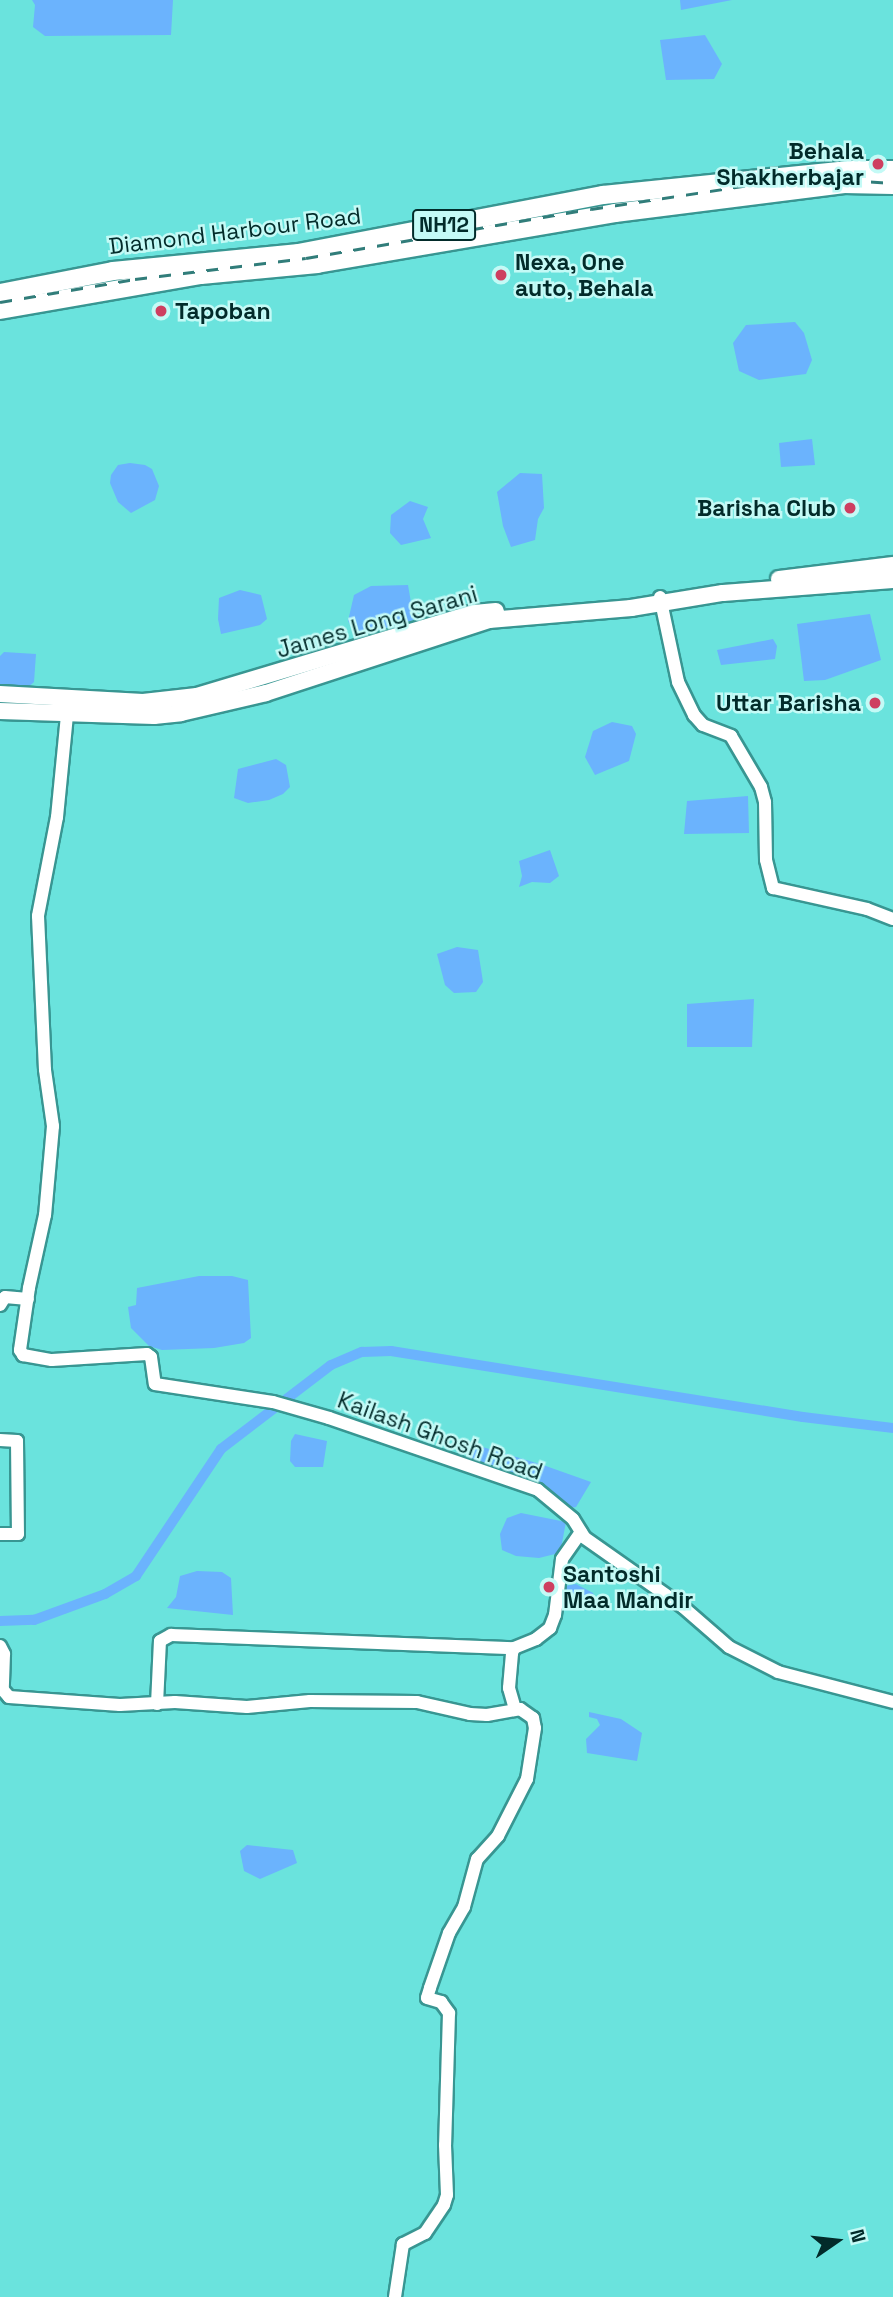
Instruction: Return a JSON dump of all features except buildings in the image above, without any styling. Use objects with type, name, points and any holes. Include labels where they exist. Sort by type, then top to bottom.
[{"type":"highway","name":"Diamond Harbour Road","points":[[0,293],[113,271],[299,253],[603,195],[849,170],[893,170]]},
{"type":"highway","name":"Diamond Harbour Road","points":[[0,310],[195,276],[317,264],[615,213],[844,184],[893,185]]},
{"type":"main road","name":"James Long Sarani","points":[[0,694],[69,705],[143,702],[197,696],[474,613],[660,599],[893,565]]},
{"type":"main road","points":[[692,595],[893,580]]},
{"type":"main road","points":[[0,710],[69,705]]},
{"type":"street","points":[[660,599],[678,682],[694,715],[703,725],[731,736],[761,787],[767,825],[766,860],[773,888],[867,909],[893,919]]},
{"type":"street","points":[[0,1305],[5,1297],[28,1299],[45,1215],[53,1126],[45,1070],[38,916],[57,817],[69,705]]},
{"type":"street","name":"Kailash Ghosh Road","points":[[28,1299],[20,1350],[23,1356],[52,1360],[147,1354],[151,1357],[155,1384],[273,1402],[357,1426],[538,1490],[573,1519],[581,1532],[654,1589],[683,1607],[729,1647],[778,1672],[893,1702]]},
{"type":"street","points":[[0,1440],[17,1441],[18,1534],[0,1534]]},
{"type":"street","points":[[157,1704],[160,1641],[171,1634],[514,1648],[536,1639],[550,1628],[555,1615],[562,1559],[581,1532]]},
{"type":"street","points":[[0,1646],[4,1654],[3,1690],[7,1696],[120,1705],[176,1702],[247,1707],[310,1701],[417,1702],[487,1715],[515,1709],[528,1712],[535,1728],[527,1779],[498,1836],[477,1859],[464,1908],[440,1956],[427,1998],[441,2002],[449,2013],[445,2145],[447,2196],[430,2227],[403,2244],[395,2297]]},
{"type":"street","points":[[514,1648],[509,1665],[509,1688],[515,1709]]},
{"type":"water","points":[[32,0],[173,0],[171,35],[45,36],[33,27],[35,5]]},
{"type":"water","points":[[680,0],[732,0],[681,10]]},
{"type":"water","points":[[705,35],[722,64],[714,79],[666,80],[660,40]]},
{"type":"water","points":[[795,322],[804,333],[812,360],[806,374],[759,380],[739,371],[733,343],[746,325]]},
{"type":"water","points":[[812,439],[815,465],[781,467],[779,443]]},
{"type":"water","points":[[130,463],[152,469],[159,486],[155,500],[131,513],[118,502],[110,483],[111,475],[118,465]]},
{"type":"water","points":[[520,473],[542,474],[544,508],[538,519],[535,540],[511,547],[503,526],[497,492]]},
{"type":"water","points":[[410,501],[428,507],[423,519],[431,538],[401,545],[390,533],[391,515]]},
{"type":"water","points":[[408,585],[414,620],[356,636],[348,621],[354,595],[371,586]]},
{"type":"water","points":[[240,590],[261,595],[267,619],[260,625],[221,634],[218,619],[219,598]]},
{"type":"water","points":[[870,614],[881,660],[825,680],[804,681],[797,624]]},
{"type":"water","points":[[773,639],[777,646],[775,659],[721,665],[717,650]]},
{"type":"water","points":[[4,652],[36,654],[34,682],[26,689],[0,685],[0,656]]},
{"type":"water","points":[[612,722],[632,726],[636,734],[629,761],[595,775],[585,757],[593,731]]},
{"type":"water","points":[[276,759],[286,765],[290,787],[283,794],[269,800],[248,803],[234,798],[238,769]]},
{"type":"water","points":[[748,796],[749,833],[684,834],[687,801]]},
{"type":"water","points":[[550,850],[559,876],[550,883],[532,882],[519,887],[522,876],[519,861]]},
{"type":"water","points":[[457,947],[478,950],[483,982],[476,992],[454,993],[445,985],[437,954]]},
{"type":"water","points":[[754,999],[752,1047],[687,1047],[687,1004]]},
{"type":"water","points":[[199,1276],[232,1276],[248,1280],[251,1338],[244,1343],[214,1348],[162,1350],[149,1346],[131,1328],[128,1307],[136,1305],[137,1288]]},
{"type":"water","points":[[295,1434],[327,1441],[323,1467],[295,1467],[290,1461],[291,1441]]},
{"type":"water","points":[[476,1445],[591,1482],[576,1507],[569,1508],[544,1487],[463,1463]]},
{"type":"water","points":[[521,1513],[566,1522],[561,1548],[555,1554],[539,1558],[516,1556],[502,1550],[500,1534],[507,1518]]},
{"type":"water","points":[[197,1571],[222,1572],[231,1578],[233,1615],[167,1608],[176,1597],[180,1576]]},
{"type":"water","points":[[576,1584],[593,1593],[595,1599],[583,1608],[567,1601],[565,1586]]},
{"type":"water","points":[[589,1712],[621,1719],[642,1733],[637,1761],[587,1753],[586,1739],[600,1725],[597,1719],[589,1717]]},
{"type":"water","points":[[247,1845],[293,1850],[297,1863],[260,1879],[244,1871],[240,1851]]},
{"type":"waterway","points":[[0,1621],[34,1620],[105,1594],[136,1576],[221,1449],[331,1365],[362,1352],[391,1351],[803,1417],[893,1428]]},
{"type":"railway","points":[[0,302],[135,279],[306,258],[762,183],[847,180],[893,183]]},
{"type":"place","name":"Behala Shakherbajar","points":[[878,164]]},
{"type":"place","name":"Nexa, One auto, Behala","points":[[501,275]]},
{"type":"place","name":"Tapoban","points":[[161,311]]},
{"type":"place","name":"Barisha Club","points":[[850,508]]},
{"type":"place","name":"Uttar Barisha","points":[[875,703]]},
{"type":"place","name":"Santoshi Maa Mandir","points":[[549,1587]]}]
